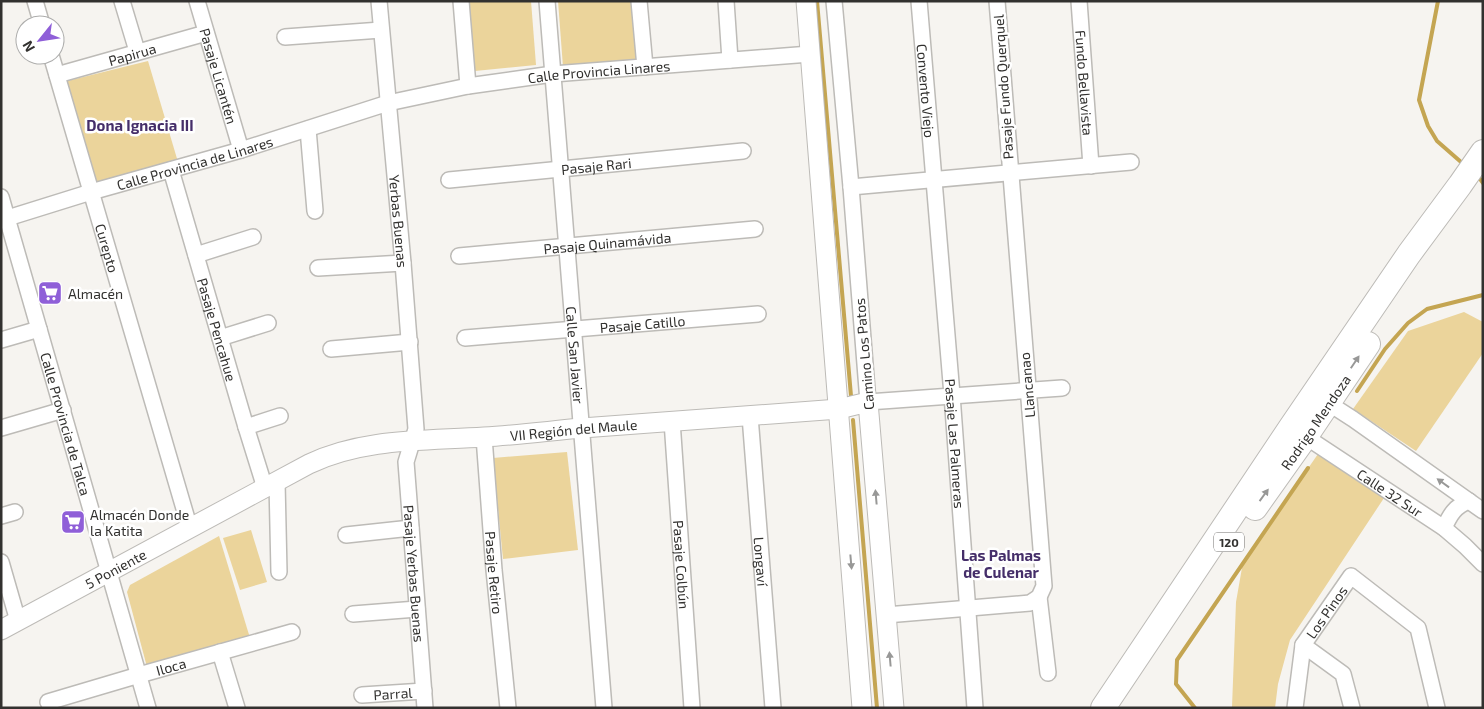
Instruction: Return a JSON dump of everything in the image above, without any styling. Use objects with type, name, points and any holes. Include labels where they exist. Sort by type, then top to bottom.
[{"type":"main road","name":"Rodrigo Mendoza","points":[[1103,708],[1227,520],[1298,432],[1410,254],[1483,152]]},
{"type":"street","points":[[35,1],[39,15]]},
{"type":"street","points":[[122,1],[137,51]]},
{"type":"street","name":"Pasaje Licantén","points":[[198,1],[240,150]]},
{"type":"street","name":"Yerbas Buenas","points":[[379,1],[410,342],[416,429],[414,441]]},
{"type":"street","points":[[461,1],[468,86]]},
{"type":"street","name":"Calle San Javier","points":[[547,1],[604,708]]},
{"type":"street","points":[[639,1],[645,67]]},
{"type":"street","points":[[726,1],[730,60]]},
{"type":"street","points":[[806,1],[862,708]]},
{"type":"street","name":"Camino Los Patos","points":[[834,1],[894,708]]},
{"type":"street","name":"Convento Viejo","points":[[919,1],[933,179]]},
{"type":"street","name":"Pasaje Fundo Querquel","points":[[997,1],[1010,173]]},
{"type":"street","name":"Fundo Bellavista","points":[[1080,1],[1091,166]]},
{"type":"street","points":[[285,37],[381,30]]},
{"type":"street","name":"Papirua","points":[[57,75],[206,32]]},
{"type":"street","name":"Calle Provincia Linares","points":[[388,103],[468,86],[553,74],[810,54]]},
{"type":"street","name":"Curepto","points":[[54,65],[190,529]]},
{"type":"street","name":"Calle Provincia de Linares","points":[[4,219],[91,192],[240,150],[388,103]]},
{"type":"street","points":[[308,129],[315,211]]},
{"type":"street","name":"Pasaje Rari","points":[[449,180],[743,151]]},
{"type":"street","points":[[851,186],[1131,162]]},
{"type":"street","name":"Pasaje Pencahue","points":[[171,170],[246,427],[271,485],[279,572]]},
{"type":"street","name":"Llancanao","points":[[1010,173],[1044,586],[1039,597],[1048,673]]},
{"type":"street","name":"Pasaje Las Palmeras","points":[[933,179],[952,395],[974,708]]},
{"type":"street","name":"Calle Provincia de Talca","points":[[1,197],[4,219],[39,329],[148,708]]},
{"type":"street","name":"Pasaje Quinamávida","points":[[459,256],[755,229]]},
{"type":"street","points":[[196,255],[252,237]]},
{"type":"street","points":[[318,268],[403,263]]},
{"type":"street","name":"Pasaje Catillo","points":[[465,338],[758,314]]},
{"type":"street","points":[[220,338],[268,323]]},
{"type":"street","points":[[1,340],[39,329]]},
{"type":"street","points":[[331,349],[410,342]]},
{"type":"street","points":[[868,402],[1062,388]]},
{"type":"street","points":[[1321,398],[1353,418],[1483,511]]},
{"type":"street","name":"VII Región del Maule","points":[[310,464],[353,448],[414,441],[839,409],[868,402]]},
{"type":"street","points":[[1,428],[62,410]]},
{"type":"street","points":[[246,427],[280,416]]},
{"type":"street","name":"Longaví","points":[[750,416],[773,708]]},
{"type":"street","name":"Pasaje Colbún","points":[[672,422],[692,708]]},
{"type":"street","name":"Calle 32 Sur","points":[[1298,432],[1444,528],[1483,564]]},
{"type":"street","name":"Pasaje Retiro","points":[[484,437],[494,570],[508,708]]},
{"type":"street","name":"Pasaje Yerbas Buenas","points":[[414,441],[406,462],[425,708]]},
{"type":"street","name":"5 Poniente","points":[[1,630],[310,464]]},
{"type":"street","points":[[1444,528],[1453,511],[1469,501]]},
{"type":"street","points":[[346,534],[411,528]]},
{"type":"street","points":[[1,562],[18,621]]},
{"type":"street","name":"Los Pinos","points":[[1295,708],[1303,645],[1350,576],[1418,628],[1438,708]]},
{"type":"street","points":[[886,615],[1030,603],[1039,597]]},
{"type":"street","points":[[353,614],[417,609]]},
{"type":"street","name":"Iloca","points":[[48,702],[292,632]]},
{"type":"street","points":[[1303,645],[1343,674],[1352,708]]},
{"type":"street","points":[[220,652],[237,708]]},
{"type":"street","name":"Parral","points":[[362,695],[424,691]]},
{"type":"shaded area","points":[[469,1],[531,1],[536,65],[475,71]]},
{"type":"shaded area","points":[[558,1],[633,1],[638,61],[563,67]]},
{"type":"shaded area","points":[[148,61],[178,162],[93,185],[63,82]]},
{"type":"shaded area","points":[[1464,312],[1483,322],[1483,353],[1416,451],[1353,409],[1408,331]]},
{"type":"shaded area","points":[[567,452],[578,550],[503,559],[493,458]]},
{"type":"shaded area","points":[[1318,454],[1384,498],[1290,640],[1278,684],[1275,708],[1232,707],[1236,602],[1243,562]]},
{"type":"shaded area","points":[[251,530],[267,582],[240,590],[223,538]]},
{"type":"shaded area","points":[[219,536],[250,638],[147,667],[127,592],[130,585]]},
{"type":"waterway","points":[[817,1],[851,396]]},
{"type":"waterway","points":[[1438,1],[1419,100],[1428,126],[1437,141],[1461,162]]},
{"type":"waterway","points":[[1478,176],[1483,183]]},
{"type":"waterway","points":[[1357,391],[1385,349],[1408,323],[1427,309],[1483,295]]},
{"type":"waterway","points":[[853,420],[877,708]]},
{"type":"waterway","points":[[1195,708],[1176,684],[1177,660],[1308,468]]},
{"type":"place","name":"Almacén","points":[[50,293]]},
{"type":"place","name":"Almacén Donde la Katita","points":[[73,522]]},
{"type":"district","name":"Dona Ignacia III","points":[[140,125]]},
{"type":"district","name":"Las Palmas de Culenar","points":[[1001,564]]}]
